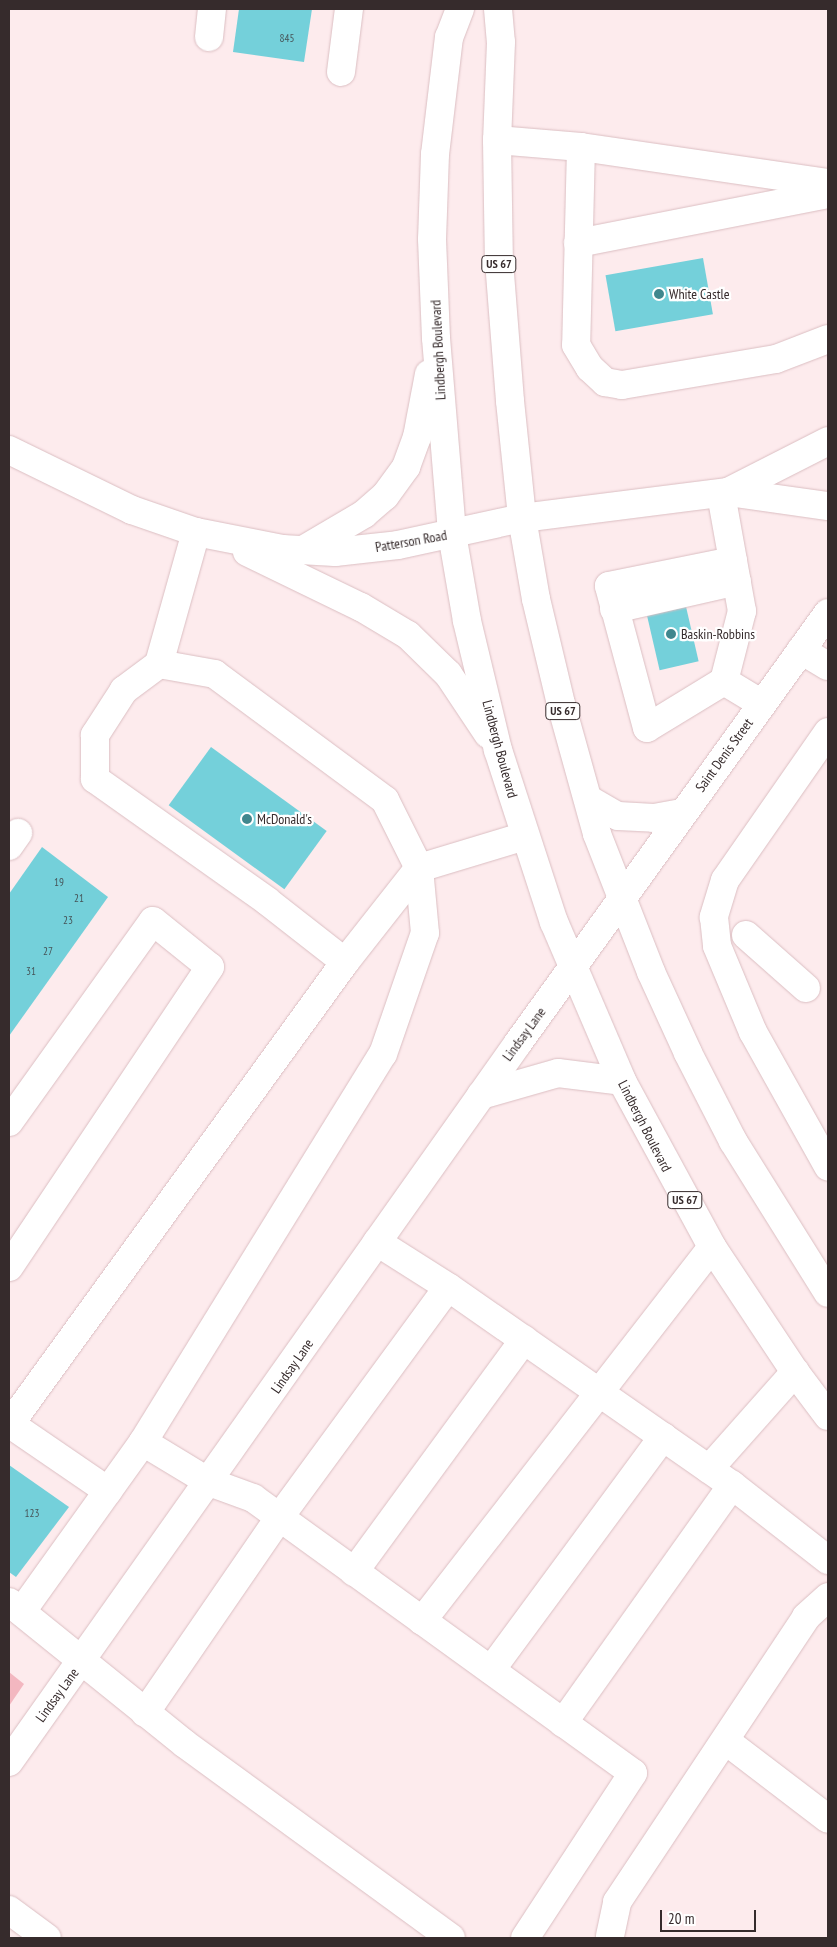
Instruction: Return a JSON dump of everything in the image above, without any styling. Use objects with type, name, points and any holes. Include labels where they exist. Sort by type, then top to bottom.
[{"type":"main road","points":[[208,38],[212,9]]},
{"type":"main road","points":[[341,72],[349,9]]},
{"type":"main road","name":"Lindbergh Boulevard","points":[[460,9],[449,38],[435,154],[432,239],[436,338],[452,534],[467,621],[498,750],[525,836],[572,967],[622,1081],[712,1247],[795,1372],[828,1416]]},
{"type":"main road","name":"US 67","points":[[498,9],[501,42],[497,140],[499,261],[522,518],[536,599],[588,799],[622,899],[688,1053],[733,1141],[828,1293]]},
{"type":"main road","points":[[497,140],[582,147],[828,183]]},
{"type":"main road","points":[[582,147],[576,345],[590,368],[605,382],[622,385],[776,359],[828,339]]},
{"type":"main road","points":[[578,243],[828,194]]},
{"type":"main road","points":[[303,550],[364,514],[385,496],[406,467],[417,437],[436,338]]},
{"type":"main road","points":[[735,571],[614,609],[647,728],[724,681],[742,611],[725,493],[828,441]]},
{"type":"main road","name":"Patterson Road","points":[[9,450],[132,510],[206,534],[303,550],[335,552],[378,548],[522,518],[725,493],[828,506]]},
{"type":"main road","points":[[345,962],[267,901],[95,779],[95,735],[124,690],[159,664],[206,534],[361,607],[408,635],[448,674],[498,750]]},
{"type":"main road","name":"Saint Denis Street","points":[[622,899],[682,813],[828,613]]},
{"type":"main road","points":[[802,650],[828,666]]},
{"type":"main road","points":[[159,664],[215,674],[385,800],[419,868],[425,933],[384,1054],[143,1442],[108,1491],[15,1606],[145,1713],[451,1938]]},
{"type":"main road","points":[[724,681],[762,704]]},
{"type":"main road","points":[[828,732],[724,880],[714,917],[717,946],[753,1032],[828,1166]]},
{"type":"main road","points":[[588,799],[618,816],[654,818],[682,813]]},
{"type":"main road","points":[[108,1491],[10,1423],[345,962],[419,868],[525,836]]},
{"type":"main road","name":"Lindsay Lane","points":[[9,1762],[622,899]]},
{"type":"main road","points":[[9,1122],[153,921],[210,967],[9,1267]]},
{"type":"main road","points":[[746,935],[806,988]]},
{"type":"main road","points":[[481,1095],[558,1073],[622,1081]]},
{"type":"main road","points":[[377,1242],[448,1287],[732,1485],[828,1560]]},
{"type":"main road","points":[[422,1621],[600,1394],[712,1247]]},
{"type":"main road","points":[[145,1713],[279,1518],[448,1287]]},
{"type":"main road","points":[[354,1572],[524,1340]]},
{"type":"main road","points":[[709,1469],[795,1372]]},
{"type":"main road","points":[[491,1670],[663,1437]]},
{"type":"main road","points":[[143,1442],[209,1482],[253,1498],[633,1773],[525,1938]]},
{"type":"main road","points":[[563,1723],[732,1485]]},
{"type":"main road","points":[[611,1937],[617,1902],[726,1741],[806,1617],[828,1597]]},
{"type":"main road","points":[[726,1741],[828,1819]]},
{"type":"main road","points":[[9,1910],[47,1938]]},
{"type":"shaded area","points":[[9,1672],[24,1684],[9,1706]]},
{"type":"building","points":[[239,9],[312,9],[304,62],[233,52]]},
{"type":"building","name":"White Castle","points":[[703,258],[713,314],[615,331],[606,275]]},
{"type":"building","name":"Baskin-Robbins","points":[[684,598],[699,661],[660,670],[645,607]]},
{"type":"building","name":"McDonald's","points":[[211,747],[327,831],[284,889],[169,805]]},
{"type":"building","points":[[42,847],[108,897],[9,1036],[9,894]]},
{"type":"building","points":[[9,1465],[69,1507],[16,1577],[9,1572]]},
{"type":"place","name":"White Castle","points":[[659,294]]},
{"type":"place","name":"Baskin-Robbins","points":[[671,634]]},
{"type":"place","name":"McDonald's","points":[[247,819]]}]
